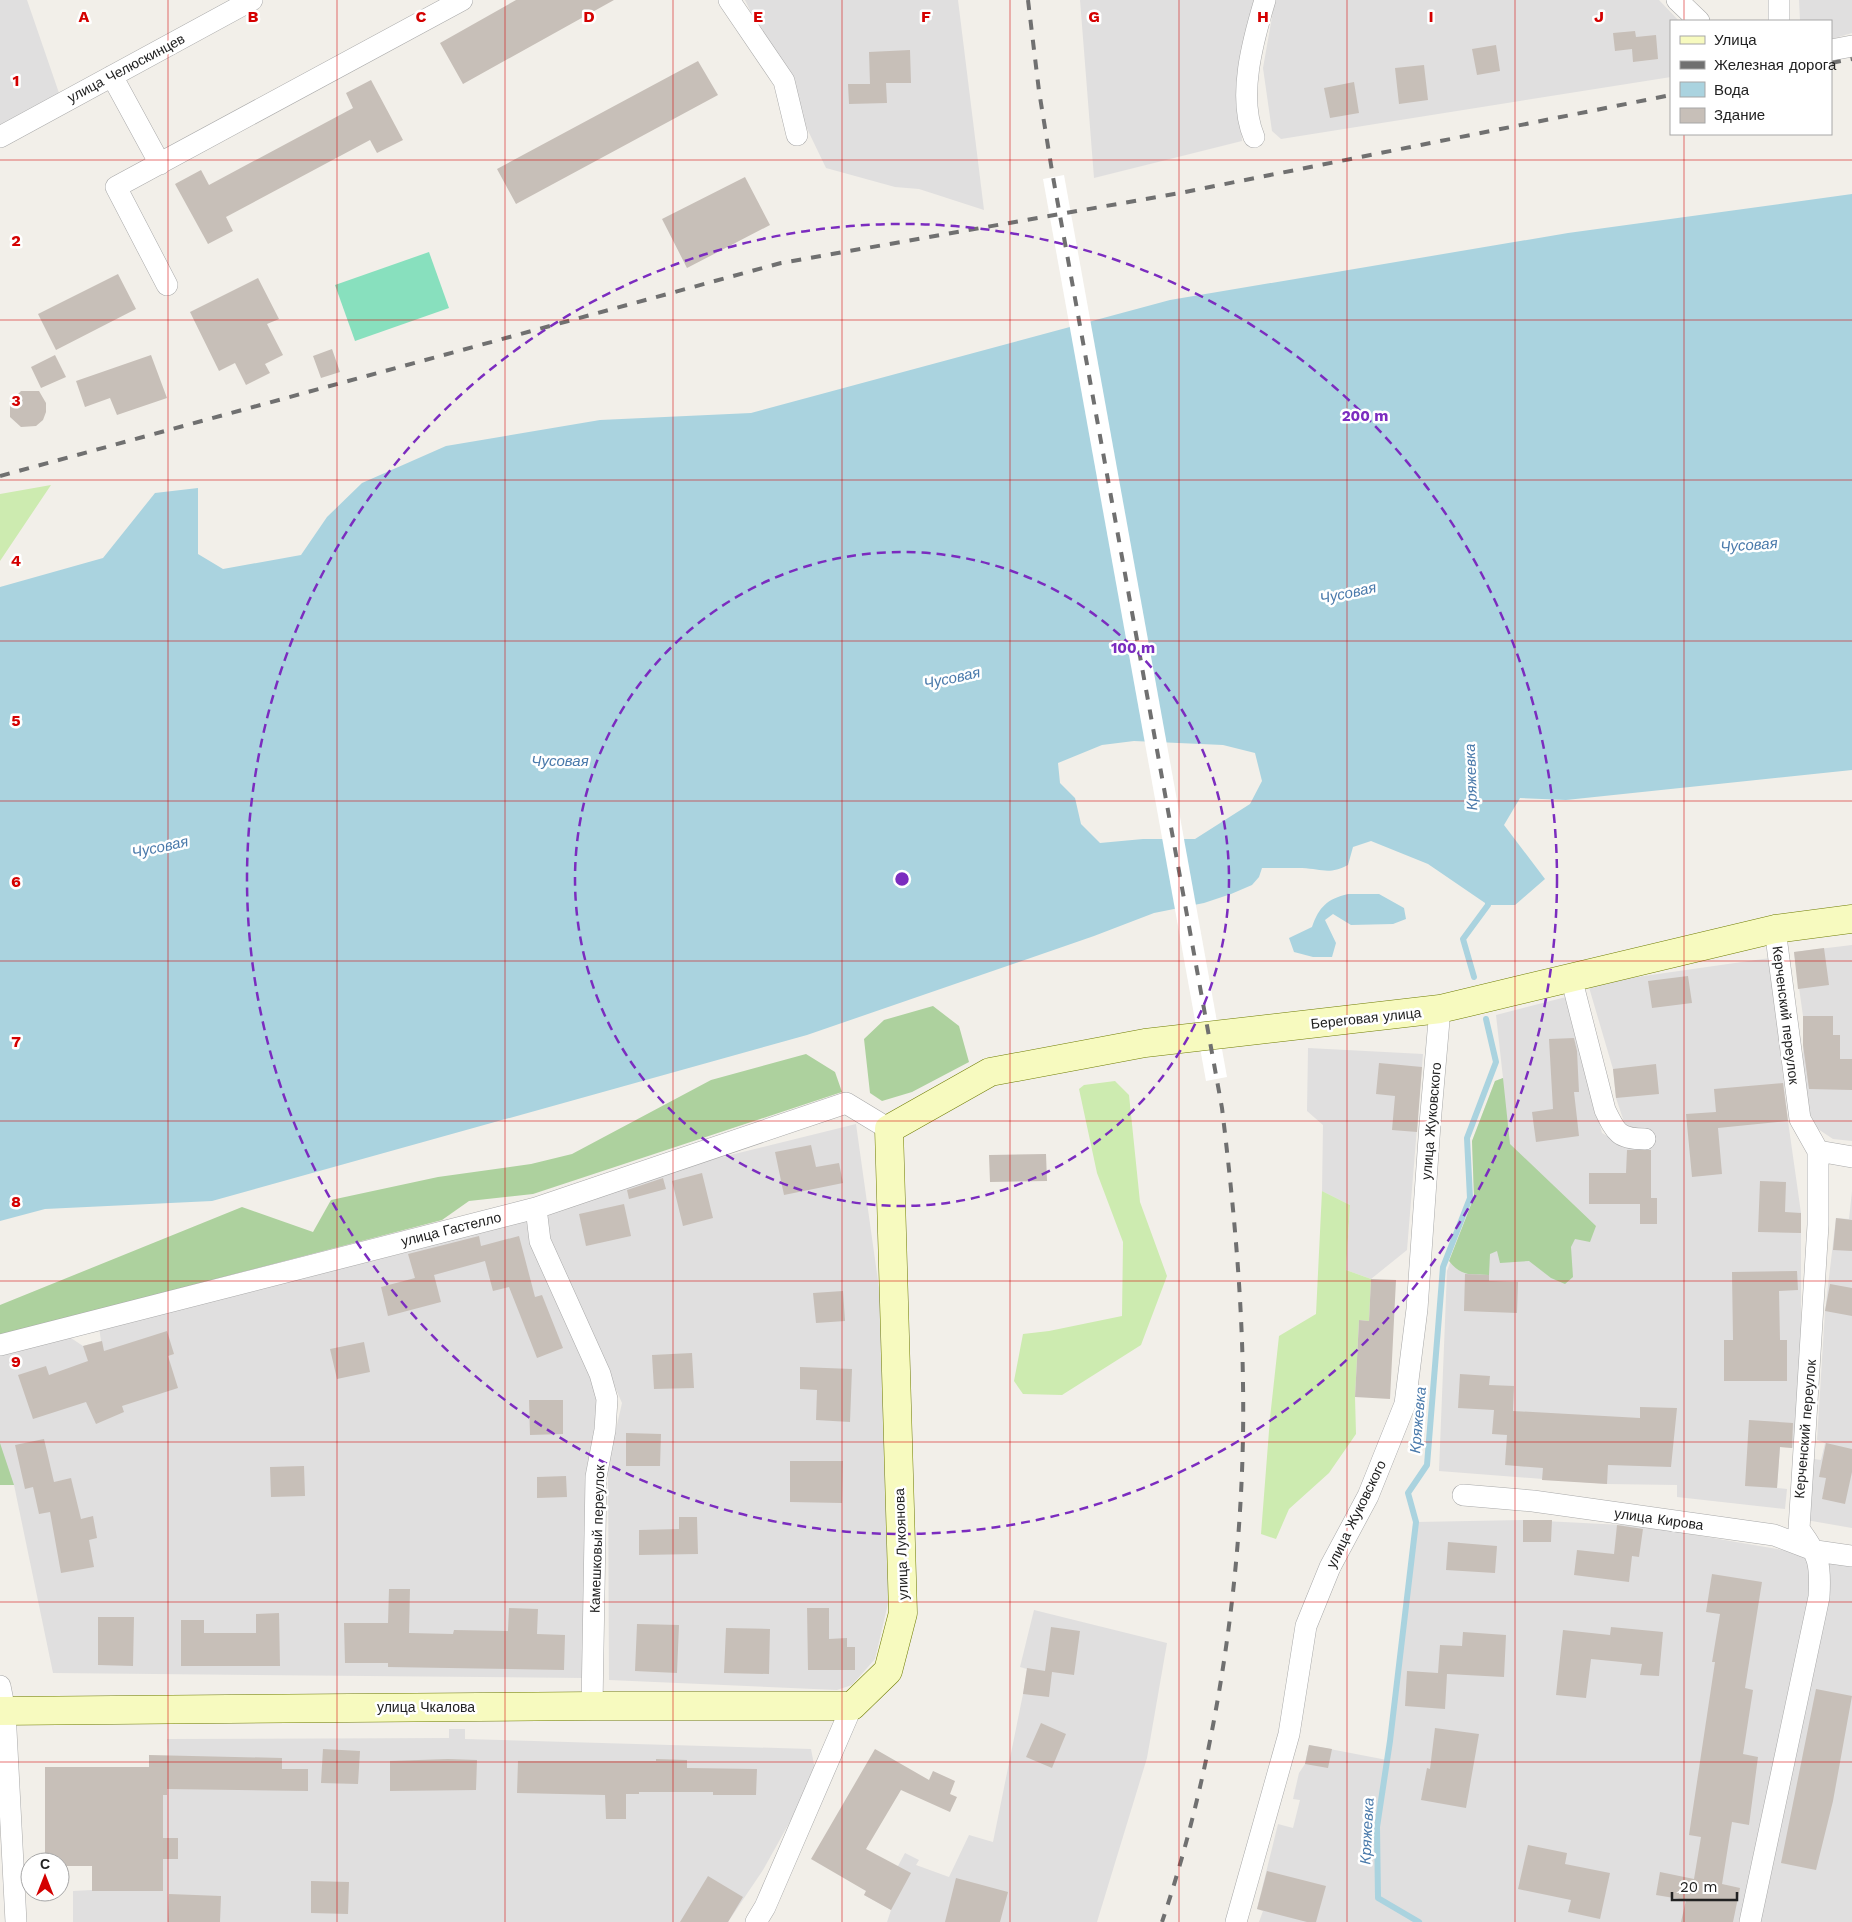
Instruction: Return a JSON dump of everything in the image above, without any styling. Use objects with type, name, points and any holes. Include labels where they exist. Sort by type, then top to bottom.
[{"type":"street","name":"улица Челюскинцев","points":[[0,137],[252,0]]},
{"type":"street","points":[[167,285],[116,187],[462,0]]},
{"type":"street","points":[[729,0],[784,81],[796,135]]},
{"type":"street","points":[[1254,137],[1248,109],[1248,82],[1252,42],[1265,0]]},
{"type":"street","points":[[1677,0],[1698,20]]},
{"type":"street","points":[[1779,0],[1779,20]]},
{"type":"street","points":[[1832,50],[1852,46]]},
{"type":"street","points":[[112,76],[160,164]]},
{"type":"street","name":"Береговая улица","points":[[888,1130],[990,1072],[1145,1043],[1440,1010],[1775,928],[1852,919]]},
{"type":"street","name":"Керченский переулок","points":[[1750,1922],[1819,1597],[1821,1572],[1816,1551],[1799,1529],[1799,1505],[1812,1346],[1818,1225],[1818,1151],[1800,1119],[1775,928]]},
{"type":"street","points":[[1571,977],[1606,1110],[1614,1128],[1628,1139],[1645,1139]]},
{"type":"street","name":"улица Жуковского","points":[[1236,1922],[1289,1734],[1306,1626],[1330,1567],[1368,1496],[1405,1404],[1418,1308],[1430,1124],[1440,1010]]},
{"type":"street","name":"улица Гастелло","points":[[0,1345],[536,1208],[846,1103],[888,1130]]},
{"type":"street","name":"улица Лукоянова","points":[[756,1922],[765,1907],[852,1706],[888,1671],[903,1613],[888,1130]]},
{"type":"street","points":[[1818,1151],[1852,1157]]},
{"type":"street","name":"Камешковый переулок","points":[[536,1208],[540,1241],[600,1374],[607,1399],[605,1430],[596,1477],[592,1706]]},
{"type":"street","name":"улица Кирова","points":[[1463,1495],[1533,1501],[1774,1535],[1816,1551],[1852,1556]]},
{"type":"street","points":[[2,1702],[16,1922]]},
{"type":"street","name":"улица Чкалова","points":[[2,1702],[852,1706]]},
{"type":"shaded area","points":[[0,0],[27,0],[59,93],[0,125]]},
{"type":"shaded area","points":[[745,0],[958,0],[984,210],[919,189],[895,187],[826,168]]},
{"type":"shaded area","points":[[1080,0],[1255,0],[1239,61],[1242,141],[1094,178]]},
{"type":"shaded area","points":[[1275,0],[1659,0],[1678,20],[1670,20],[1670,77],[1281,139],[1272,131],[1263,68]]},
{"type":"shaded area","points":[[1799,0],[1852,0],[1852,33],[1832,39],[1832,20],[1800,20]]},
{"type":"shaded area","points":[[1852,945],[1852,1141],[1833,1139],[1818,1129],[1807,1108],[1803,1089],[1803,1016],[1794,952]]},
{"type":"shaded area","points":[[1770,958],[1788,1121],[1801,1213],[1801,1390],[1794,1448],[1780,1447],[1777,1488],[1787,1489],[1785,1509],[1677,1497],[1677,1485],[1607,1484],[1439,1471],[1447,1271],[1474,1197],[1472,1141],[1495,1081],[1503,1078],[1496,1015],[1566,997],[1602,1133],[1627,1147],[1627,1131],[1616,1098],[1613,1069],[1588,984]]},
{"type":"shaded area","points":[[1308,1048],[1423,1054],[1407,1250],[1371,1279],[1346,1270],[1350,1205],[1322,1191],[1323,1125],[1307,1111]]},
{"type":"shaded area","points":[[856,1124],[880,1295],[890,1595],[875,1659],[852,1685],[837,1690],[609,1680],[608,1464],[622,1403],[547,1232],[544,1212],[661,1172]]},
{"type":"shaded area","points":[[1852,1191],[1852,1528],[1806,1520],[1814,1459],[1821,1460],[1825,1443],[1817,1440],[1825,1311],[1836,1218],[1849,1219]]},
{"type":"shaded area","points":[[526,1219],[597,1392],[588,1516],[584,1678],[53,1673],[14,1485],[0,1485],[0,1354],[65,1334],[83,1346],[101,1341],[99,1327],[408,1252]]},
{"type":"shaded area","points":[[1523,1520],[1643,1526],[1852,1562],[1852,1922],[1259,1922],[1263,1911],[1257,1909],[1278,1824],[1293,1828],[1300,1800],[1293,1799],[1299,1773],[1305,1764],[1309,1745],[1387,1760],[1416,1522]]},
{"type":"shaded area","points":[[1034,1610],[1167,1643],[1147,1758],[1097,1922],[887,1922],[891,1910],[864,1895],[872,1880],[898,1866],[905,1853],[919,1860],[916,1865],[949,1877],[969,1835],[993,1842],[1027,1669],[1020,1667]]},
{"type":"shaded area","points":[[449,1729],[465,1729],[465,1739],[811,1749],[816,1775],[763,1870],[728,1922],[73,1922],[73,1891],[92,1890],[92,1866],[70,1866],[70,1852],[45,1852],[45,1767],[149,1767],[168,1756],[167,1739],[449,1738]]},
{"type":"green space","points":[[429,252],[449,308],[355,341],[335,285]]},
{"type":"green space","points":[[51,485],[0,561],[0,494]]},
{"type":"green space","points":[[933,1006],[959,1026],[969,1062],[912,1092],[882,1101],[870,1093],[864,1039],[884,1020]]},
{"type":"green space","points":[[806,1054],[835,1072],[842,1092],[533,1194],[469,1201],[442,1220],[0,1335],[0,1305],[242,1207],[313,1232],[331,1200],[438,1177],[531,1164],[572,1154],[711,1080]]},
{"type":"green space","points":[[1503,1078],[1510,1144],[1596,1226],[1590,1242],[1575,1239],[1571,1247],[1573,1277],[1565,1284],[1551,1278],[1529,1261],[1500,1263],[1497,1251],[1490,1254],[1489,1275],[1462,1272],[1449,1261],[1474,1197],[1472,1141],[1495,1081]]},
{"type":"green space","points":[[1115,1081],[1129,1095],[1140,1202],[1167,1276],[1141,1345],[1062,1395],[1023,1394],[1014,1381],[1023,1334],[1049,1331],[1122,1316],[1123,1242],[1097,1173],[1079,1089],[1084,1085]]},
{"type":"green space","points":[[1322,1191],[1350,1205],[1346,1270],[1371,1279],[1369,1321],[1359,1320],[1355,1397],[1356,1434],[1329,1473],[1289,1509],[1276,1539],[1261,1534],[1270,1418],[1279,1336],[1316,1314]]},
{"type":"green space","points":[[0,1443],[14,1485],[0,1485]]},
{"type":"water","name":"Чусовая","points":[[1852,194],[1852,770],[1566,800],[1520,798],[1504,825],[1545,879],[1515,905],[1488,905],[1428,864],[1371,841],[1353,847],[1348,865],[1336,870],[1262,868],[1259,877],[1252,885],[1231,894],[1204,903],[1154,913],[1094,936],[807,1035],[212,1201],[45,1209],[0,1221],[0,587],[103,558],[155,493],[198,488],[198,554],[223,569],[301,555],[327,517],[362,483],[446,446],[600,420],[751,413],[1170,300],[1568,233]],"holes":[[[1134,741],[1223,745],[1255,753],[1262,781],[1250,804],[1195,839],[1143,839],[1100,843],[1081,824],[1075,798],[1060,783],[1058,763],[1102,745]]]},
{"type":"water","points":[[1348,894],[1379,894],[1404,908],[1406,919],[1393,924],[1351,925],[1333,914],[1325,920],[1336,943],[1332,957],[1313,957],[1294,952],[1289,938],[1312,927],[1321,909],[1329,901]]},
{"type":"pier","points":[[1064,175],[1227,1077],[1206,1081],[1043,179]]},
{"type":"building","points":[[516,0],[614,0],[463,84],[440,43]]},
{"type":"building","points":[[1635,31],[1636,37],[1656,35],[1658,59],[1633,62],[1632,49],[1615,51],[1613,33]]},
{"type":"building","points":[[1496,45],[1500,71],[1477,75],[1472,49]]},
{"type":"building","points":[[910,50],[911,83],[886,83],[887,103],[849,104],[848,84],[870,84],[869,52]]},
{"type":"building","points":[[698,61],[718,95],[516,204],[497,169]]},
{"type":"building","points":[[1424,65],[1428,100],[1399,104],[1395,68]]},
{"type":"building","points":[[371,80],[403,140],[377,153],[370,140],[226,217],[233,231],[208,244],[175,184],[201,170],[209,185],[353,108],[346,93]]},
{"type":"building","points":[[1354,82],[1359,113],[1330,118],[1324,88]]},
{"type":"building","points":[[745,177],[770,225],[687,268],[662,219]]},
{"type":"building","points":[[118,274],[136,309],[56,350],[38,314]]},
{"type":"building","points":[[258,278],[279,319],[267,324],[283,355],[265,364],[270,373],[246,385],[235,363],[219,371],[190,312]]},
{"type":"building","points":[[332,349],[340,372],[321,378],[313,356]]},
{"type":"building","points":[[55,355],[66,377],[41,388],[31,367]]},
{"type":"building","points":[[151,355],[167,398],[117,415],[110,398],[85,407],[76,381]]},
{"type":"building","points":[[21,391],[39,391],[46,403],[46,412],[43,420],[36,426],[21,427],[10,417],[10,402]]},
{"type":"building","points":[[1824,948],[1829,985],[1798,989],[1794,952]]},
{"type":"building","points":[[1688,976],[1692,1003],[1652,1008],[1648,981]]},
{"type":"building","points":[[1803,1016],[1833,1016],[1833,1035],[1840,1035],[1840,1059],[1852,1059],[1852,1090],[1809,1089],[1803,1045]]},
{"type":"building","points":[[1574,1038],[1577,1051],[1579,1092],[1574,1092],[1579,1136],[1536,1142],[1532,1112],[1553,1109],[1549,1039]]},
{"type":"building","points":[[1379,1063],[1422,1067],[1417,1132],[1392,1130],[1395,1096],[1376,1094]]},
{"type":"building","points":[[1656,1064],[1659,1094],[1616,1098],[1613,1069]]},
{"type":"building","points":[[1783,1083],[1788,1121],[1718,1128],[1722,1174],[1692,1177],[1686,1114],[1716,1112],[1714,1089]]},
{"type":"building","points":[[811,1145],[816,1167],[839,1163],[843,1183],[784,1195],[775,1152]]},
{"type":"building","points":[[1627,1150],[1651,1150],[1651,1198],[1657,1198],[1657,1224],[1640,1224],[1640,1204],[1589,1204],[1589,1173],[1626,1173]]},
{"type":"building","points":[[1046,1154],[1047,1181],[990,1182],[989,1155]]},
{"type":"building","points":[[702,1173],[713,1218],[683,1226],[672,1181]]},
{"type":"building","points":[[663,1178],[666,1189],[629,1199],[627,1190]]},
{"type":"building","points":[[1760,1181],[1786,1182],[1785,1212],[1801,1213],[1801,1233],[1758,1232]]},
{"type":"building","points":[[624,1204],[631,1236],[586,1246],[579,1214]]},
{"type":"building","points":[[1836,1218],[1852,1220],[1852,1251],[1833,1250]]},
{"type":"building","points":[[479,1236],[481,1246],[519,1236],[535,1297],[542,1295],[563,1348],[537,1358],[509,1287],[493,1291],[485,1261],[434,1275],[441,1302],[388,1316],[381,1287],[415,1278],[408,1254]]},
{"type":"building","points":[[1797,1271],[1798,1290],[1779,1291],[1780,1340],[1787,1340],[1787,1381],[1724,1381],[1724,1340],[1733,1340],[1732,1272]]},
{"type":"building","points":[[1465,1274],[1489,1275],[1489,1281],[1518,1282],[1517,1313],[1464,1311]]},
{"type":"building","points":[[1371,1279],[1396,1280],[1390,1399],[1355,1397],[1359,1320],[1369,1321]]},
{"type":"building","points":[[1830,1284],[1852,1288],[1852,1316],[1825,1311]]},
{"type":"building","points":[[843,1291],[845,1321],[816,1323],[813,1293]]},
{"type":"building","points":[[167,1331],[174,1354],[168,1356],[178,1388],[122,1406],[124,1412],[96,1424],[86,1402],[33,1419],[18,1375],[46,1366],[49,1375],[88,1361],[83,1346],[102,1341],[104,1351]]},
{"type":"building","points":[[364,1342],[370,1372],[337,1379],[330,1349]]},
{"type":"building","points":[[692,1353],[694,1388],[654,1389],[652,1355]]},
{"type":"building","points":[[800,1367],[852,1369],[850,1422],[816,1420],[817,1390],[800,1389]]},
{"type":"building","points":[[1460,1374],[1490,1376],[1489,1385],[1514,1386],[1513,1411],[1640,1418],[1640,1407],[1677,1408],[1671,1467],[1608,1465],[1607,1484],[1542,1480],[1543,1468],[1505,1465],[1507,1435],[1492,1434],[1494,1410],[1458,1408]]},
{"type":"building","points":[[529,1400],[563,1400],[563,1434],[530,1435]]},
{"type":"building","points":[[1749,1420],[1793,1423],[1792,1448],[1780,1447],[1777,1488],[1745,1486]]},
{"type":"building","points":[[626,1433],[661,1434],[660,1466],[626,1466]]},
{"type":"building","points":[[44,1439],[54,1482],[71,1478],[81,1519],[93,1516],[97,1538],[89,1540],[94,1567],[61,1573],[50,1512],[39,1514],[33,1487],[25,1489],[15,1445]]},
{"type":"building","points":[[1826,1443],[1852,1449],[1852,1472],[1845,1504],[1822,1499],[1826,1478],[1819,1477]]},
{"type":"building","points":[[790,1461],[843,1461],[842,1503],[790,1502]]},
{"type":"building","points":[[304,1466],[305,1496],[271,1497],[270,1467]]},
{"type":"building","points":[[566,1476],[567,1497],[537,1498],[537,1477]]},
{"type":"building","points":[[679,1517],[697,1517],[698,1554],[639,1555],[639,1530],[679,1529]]},
{"type":"building","points":[[1523,1520],[1552,1520],[1551,1542],[1523,1542]]},
{"type":"building","points":[[1617,1525],[1643,1529],[1639,1557],[1632,1556],[1629,1582],[1574,1575],[1577,1550],[1614,1554]]},
{"type":"building","points":[[1448,1542],[1497,1546],[1495,1573],[1446,1570]]},
{"type":"building","points":[[1712,1574],[1762,1582],[1745,1688],[1753,1690],[1743,1754],[1758,1757],[1749,1825],[1732,1822],[1722,1884],[1740,1888],[1733,1922],[1681,1922],[1686,1900],[1656,1895],[1660,1872],[1694,1879],[1701,1837],[1689,1835],[1715,1662],[1712,1662],[1720,1614],[1706,1612]]},
{"type":"building","points":[[389,1589],[410,1589],[409,1633],[453,1634],[454,1630],[508,1631],[509,1608],[538,1609],[537,1634],[565,1635],[564,1670],[388,1667],[388,1663],[345,1663],[344,1623],[388,1623]]},
{"type":"building","points":[[807,1608],[829,1608],[829,1639],[847,1638],[847,1647],[855,1647],[855,1670],[808,1670]]},
{"type":"building","points":[[279,1613],[280,1666],[181,1666],[181,1620],[204,1620],[204,1633],[256,1633],[256,1614]]},
{"type":"building","points":[[98,1617],[134,1617],[133,1666],[98,1665]]},
{"type":"building","points":[[637,1624],[679,1625],[677,1673],[635,1671]]},
{"type":"building","points":[[1051,1627],[1080,1631],[1074,1675],[1052,1672],[1049,1697],[1023,1694],[1027,1668],[1045,1671]]},
{"type":"building","points":[[1611,1627],[1663,1632],[1659,1676],[1640,1675],[1642,1664],[1591,1659],[1586,1698],[1556,1695],[1563,1630],[1610,1635]]},
{"type":"building","points":[[726,1628],[770,1629],[769,1674],[724,1673]]},
{"type":"building","points":[[1463,1632],[1506,1635],[1504,1677],[1447,1674],[1445,1709],[1405,1706],[1407,1671],[1438,1673],[1440,1645],[1462,1646]]},
{"type":"building","points":[[1816,1689],[1852,1696],[1833,1801],[1816,1870],[1781,1863]]},
{"type":"building","points":[[1041,1723],[1066,1734],[1052,1768],[1026,1757]]},
{"type":"building","points":[[1435,1728],[1479,1734],[1466,1808],[1421,1800],[1427,1768],[1430,1769]]},
{"type":"building","points":[[1309,1745],[1332,1749],[1328,1768],[1305,1764]]},
{"type":"building","points":[[323,1749],[360,1751],[358,1784],[321,1783]]},
{"type":"building","points":[[875,1749],[929,1780],[933,1771],[955,1781],[950,1794],[957,1797],[950,1812],[901,1790],[866,1849],[911,1873],[891,1910],[864,1895],[866,1891],[811,1859]]},
{"type":"building","points":[[149,1755],[282,1758],[282,1769],[308,1769],[308,1791],[167,1789],[167,1795],[163,1795],[163,1838],[178,1838],[178,1859],[163,1859],[163,1891],[92,1891],[92,1866],[70,1866],[70,1852],[45,1852],[45,1767],[149,1767]]},
{"type":"building","points":[[656,1759],[687,1760],[687,1768],[757,1769],[756,1795],[713,1795],[713,1792],[639,1792],[639,1794],[626,1794],[626,1819],[606,1819],[605,1795],[517,1793],[518,1761],[656,1761]]},
{"type":"building","points":[[477,1760],[476,1790],[390,1791],[390,1761]]},
{"type":"building","points":[[1528,1845],[1567,1853],[1565,1864],[1610,1873],[1600,1919],[1568,1912],[1571,1900],[1518,1889]]},
{"type":"building","points":[[1267,1871],[1326,1886],[1316,1922],[1307,1922],[1257,1909]]},
{"type":"building","points":[[708,1876],[743,1897],[728,1922],[680,1922]]},
{"type":"building","points":[[956,1878],[1008,1892],[1000,1922],[945,1922]]},
{"type":"building","points":[[311,1881],[349,1882],[348,1914],[311,1913]]},
{"type":"building","points":[[169,1894],[221,1896],[220,1922],[168,1922]]},
{"type":"waterway","name":"Кряжевка","points":[[1474,977],[1463,939],[1488,905],[1488,898]]},
{"type":"waterway","name":"Кряжевка","points":[[1419,1922],[1378,1898],[1377,1827],[1390,1741],[1416,1522],[1408,1493],[1427,1465],[1443,1267],[1470,1198],[1467,1138],[1496,1062],[1486,1019]]},
{"type":"railway","points":[[1028,0],[1039,91],[1053,177],[1222,1108],[1239,1280],[1243,1384],[1243,1451],[1233,1588],[1225,1657],[1199,1793],[1182,1858],[1162,1922]]},
{"type":"railway","points":[[1832,63],[1852,59]]},
{"type":"railway","points":[[0,476],[781,263],[1180,193],[1670,95]]}]
